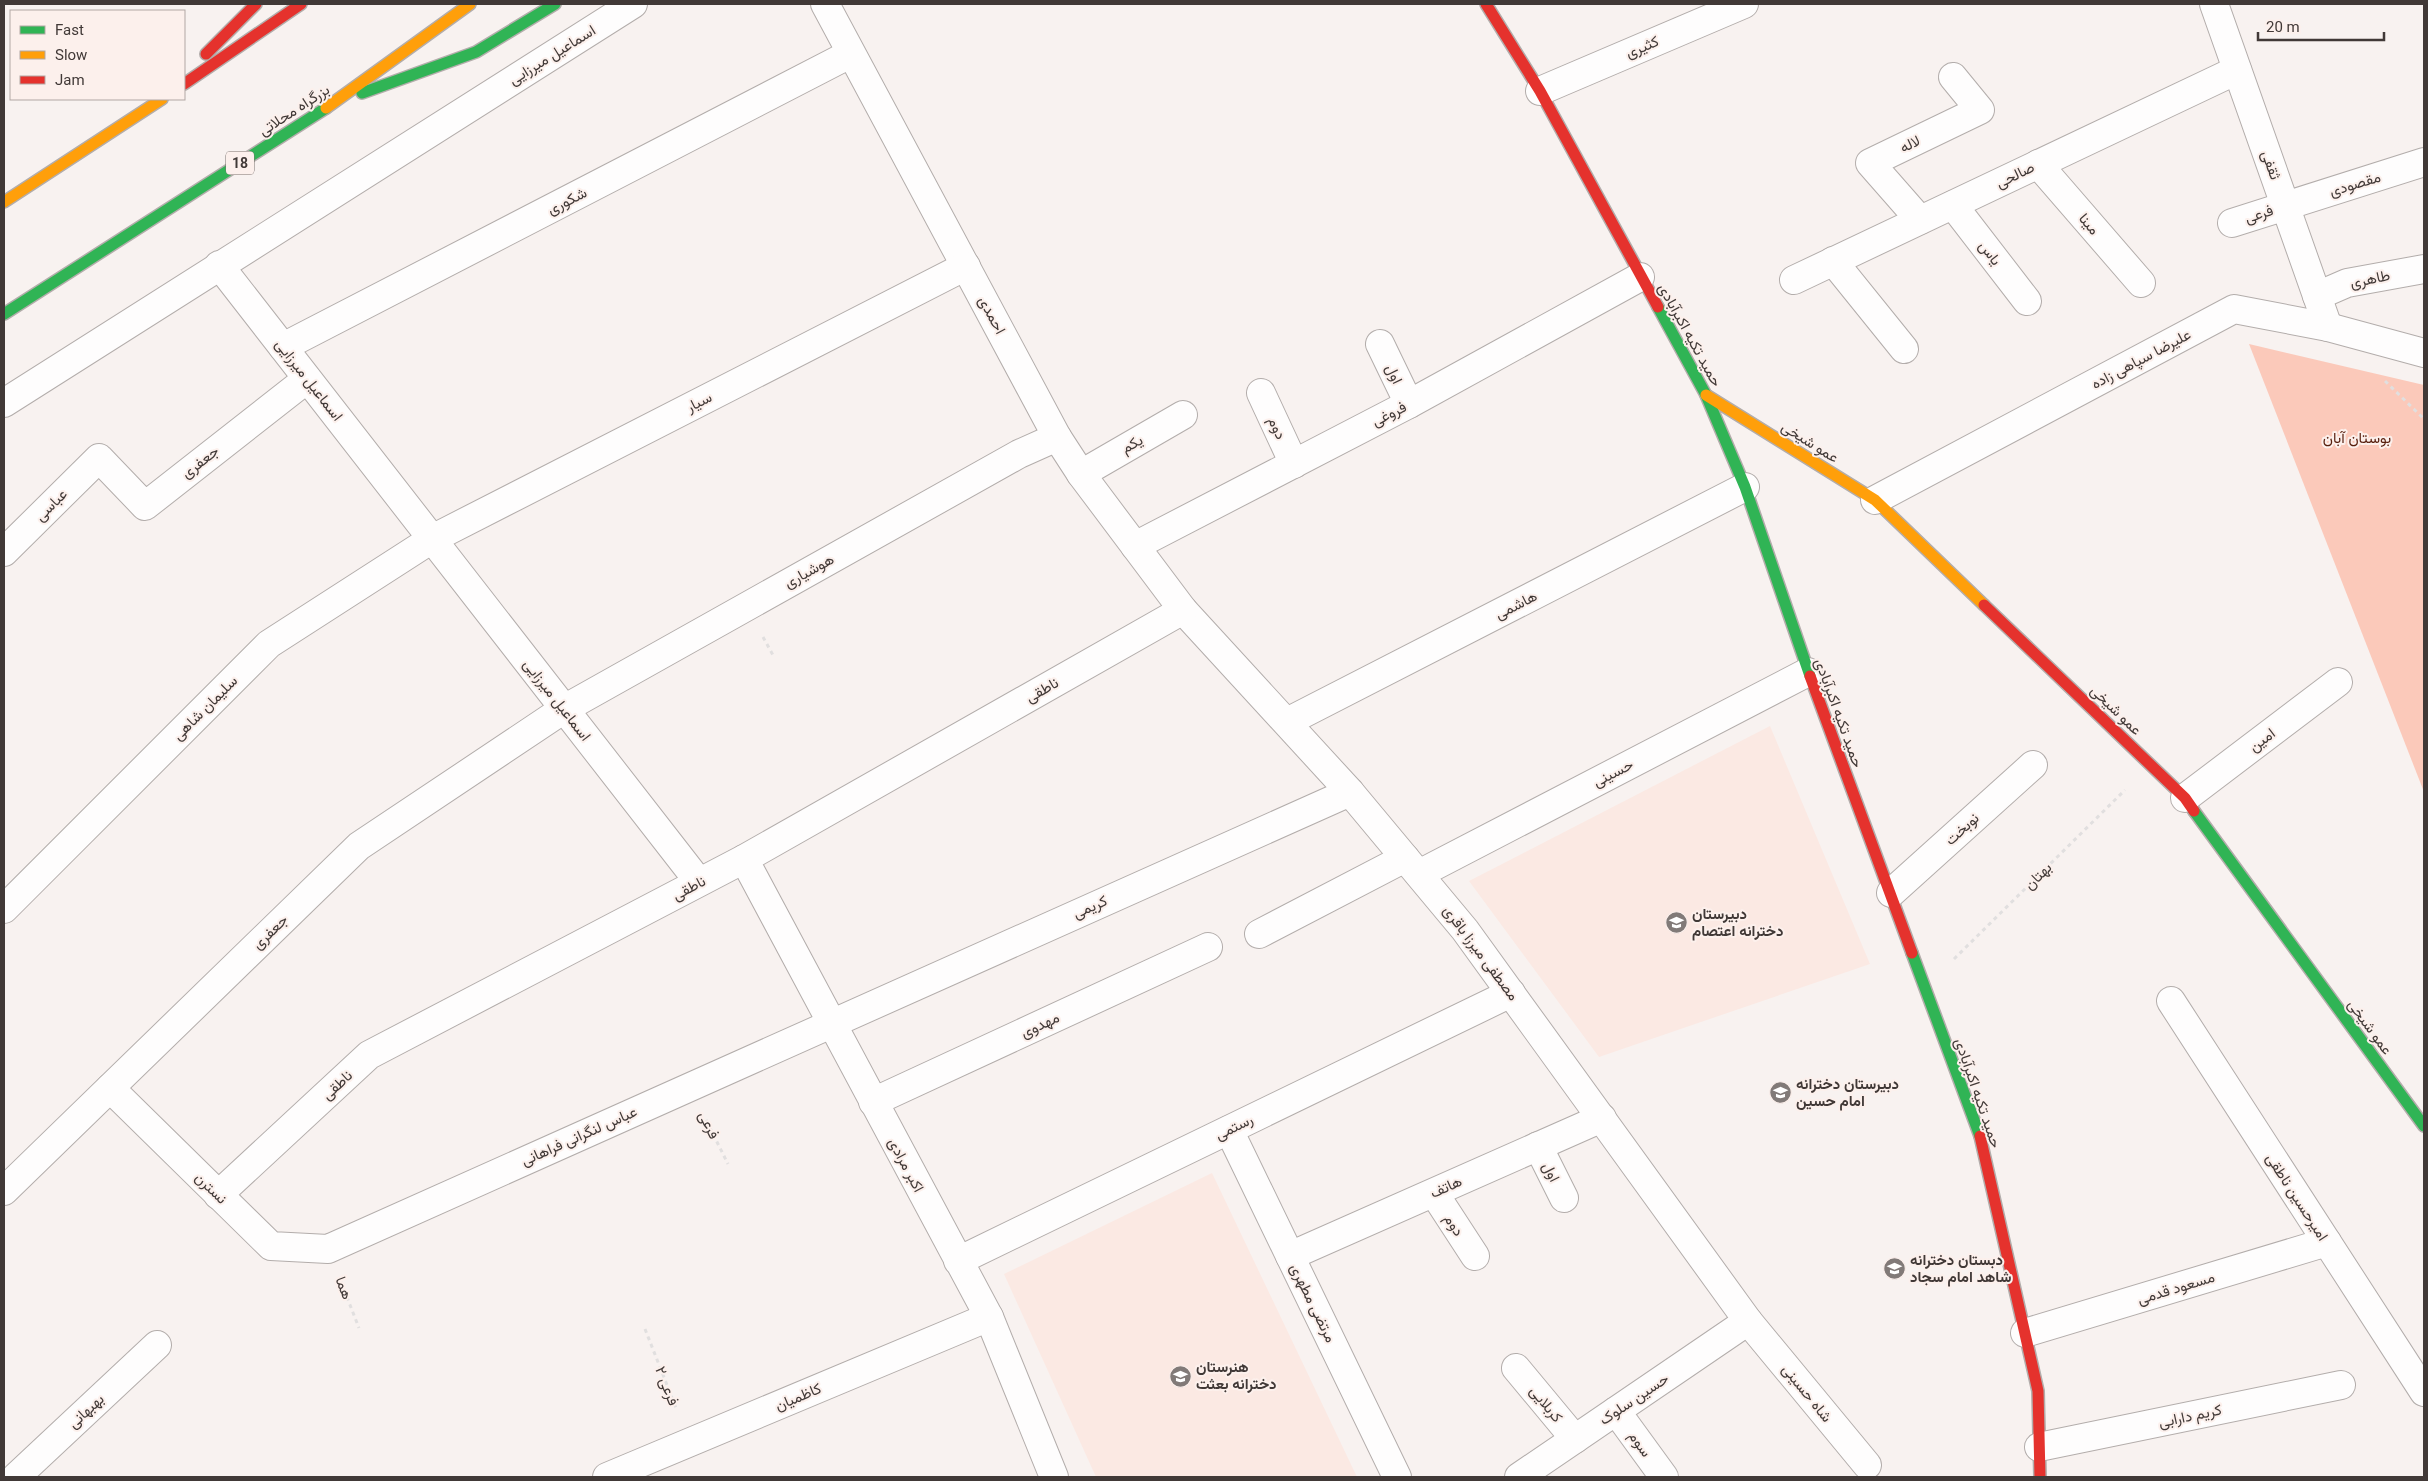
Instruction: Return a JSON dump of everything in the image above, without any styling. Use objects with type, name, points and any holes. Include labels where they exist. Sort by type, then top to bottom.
[{"type":"main road","points":[[185,75],[256,4]]},
{"type":"main road","points":[[185,83],[300,4]]},
{"type":"main road","name":"بزرگراه محلاتی","points":[[4,314],[335,102],[470,4]]},
{"type":"main road","points":[[335,102],[476,52],[555,4]]},
{"type":"main road","name":"حمید تکیه اکبرآبادی","points":[[1486,4],[1540,91],[1706,395],[1745,487],[1808,672],[1981,1139],[2038,1391],[2040,1477]]},
{"type":"main road","points":[[4,202],[161,100]]},
{"type":"main road","name":"عمو شیخی","points":[[1706,395],[1875,500],[2185,798],[2424,1126]]},
{"type":"street","name":"اسماعیل میرزایی","points":[[633,4],[219,265],[699,882]]},
{"type":"street","name":"احمدی","points":[[825,4],[1056,437],[1081,474],[1183,610]]},
{"type":"street","name":"کثیری","points":[[1540,91],[1744,4]]},
{"type":"street","name":"ثقفی","points":[[2216,4],[2237,70],[2328,327]]},
{"type":"street","name":"شکوری","points":[[283,347],[850,54]]},
{"type":"street","name":"صالحی","points":[[1794,280],[2237,70]]},
{"type":"street","name":"لاله","points":[[1920,220],[1870,163],[1980,110],[1953,77]]},
{"type":"street","name":"مقصودی","points":[[2285,206],[2424,162]]},
{"type":"street","name":"مینا","points":[[2038,164],[2141,283]]},
{"type":"street","name":"یاس","points":[[1953,204],[2027,301]]},
{"type":"street","name":"فرعی","points":[[2232,223],[2285,206]]},
{"type":"street","points":[[1834,261],[1904,349]]},
{"type":"street","points":[[4,403],[219,265]]},
{"type":"street","name":"سیار","points":[[432,538],[966,266]]},
{"type":"street","name":"طاهری","points":[[2317,296],[2347,283],[2424,269]]},
{"type":"street","name":"فروغی","points":[[1135,546],[1409,404],[1640,277]]},
{"type":"street","name":"علیرضا سپاهی زاده","points":[[1875,500],[2234,309],[2328,327],[2424,353]]},
{"type":"street","name":"اول","points":[[1380,344],[1409,404]]},
{"type":"street","name":"جعفری","points":[[99,458],[145,506],[307,379]]},
{"type":"street","name":"دوم","points":[[1261,393],[1294,464]]},
{"type":"street","name":"یکم","points":[[1081,474],[1183,415]]},
{"type":"street","name":"هوشیاری","points":[[564,709],[1019,454],[1056,437]]},
{"type":"street","name":"عباسی","points":[[4,552],[99,458]]},
{"type":"street","name":"هاشمی","points":[[1288,722],[1745,487]]},
{"type":"street","name":"سلیمان شاهی","points":[[4,909],[269,644],[432,538]]},
{"type":"street","name":"مصطفی میرزا باقری","points":[[1183,610],[1288,722],[1350,792],[1465,930],[1748,1321]]},
{"type":"street","name":"ناطقی","points":[[218,1195],[369,1055],[744,858],[1183,610]]},
{"type":"street","name":"حسینی","points":[[1412,866],[1808,672]]},
{"type":"street","name":"امین","points":[[2185,798],[2338,682]]},
{"type":"street","name":"جعفری","points":[[4,1191],[359,846],[564,709]]},
{"type":"street","name":"نوبخت","points":[[1891,893],[2033,765]]},
{"type":"street","name":"کریمی","points":[[830,1023],[1350,792]]},
{"type":"street","name":"اکبر مرادی","points":[[744,858],[830,1023],[989,1317],[1054,1477]]},
{"type":"street","points":[[1259,934],[1412,866]]},
{"type":"street","name":"مهدوی","points":[[873,1102],[1208,948]]},
{"type":"street","name":"رستمی","points":[[958,1260],[1511,993]]},
{"type":"street","name":"امیرحسین ناطقی","points":[[2171,1001],[2424,1392]]},
{"type":"street","name":"عباس لنگرانی فراهانی","points":[[328,1248],[830,1023]]},
{"type":"street","name":"نسترن","points":[[110,1088],[271,1246],[328,1248]]},
{"type":"street","name":"هاتف","points":[[1290,1256],[1602,1118]]},
{"type":"street","name":"مرتضی مطهری","points":[[1229,1130],[1397,1477]]},
{"type":"street","name":"اول","points":[[1538,1146],[1564,1198]]},
{"type":"street","name":"دوم","points":[[1434,1193],[1475,1256]]},
{"type":"street","name":"مسعود قدمی","points":[[2025,1333],[2327,1242]]},
{"type":"street","name":"کاظمیان","points":[[607,1477],[989,1317]]},
{"type":"street","name":"حسین سلوک","points":[[1519,1477],[1748,1321]]},
{"type":"street","name":"شاه حسینی","points":[[1748,1321],[1867,1465]]},
{"type":"street","name":"بهبهانی","points":[[16,1477],[156,1345]]},
{"type":"street","name":"کربلایی","points":[[1516,1368],[1575,1439]]},
{"type":"street","name":"کریم دارابی","points":[[2039,1447],[2341,1385]]},
{"type":"street","name":"سوم","points":[[1616,1411],[1664,1477]]},
{"type":"path","name":"بهتان","points":[[1925,988],[2151,764]]},
{"type":"path","name":"فرعی","points":[[690,1086],[728,1164]]},
{"type":"path","name":"هما","points":[[328,1248],[360,1328]]},
{"type":"path","name":"فرعی ۲","points":[[645,1330],[689,1443]]},
{"type":"shaded area","name":"دبیرستان دخترانه اعتصام","points":[[1770,726],[1870,964],[1599,1057],[1469,881]]},
{"type":"shaded area","name":"هنرستان دخترانه بعثت","points":[[1212,1173],[1357,1477],[1096,1477],[1004,1274]]},
{"type":"green space","name":"بوستان آبان","points":[[2249,344],[2424,385],[2424,792]]},
{"type":"traffic: fast","points":[[362,93],[476,52],[555,4]]},
{"type":"traffic: fast","points":[[4,314],[326,108]]},
{"type":"traffic: fast","points":[[1658,307],[1706,395],[1745,487],[1810,676]]},
{"type":"traffic: fast","points":[[2194,811],[2424,1126]]},
{"type":"traffic: fast","points":[[1912,953],[1980,1136]]},
{"type":"traffic: slow","points":[[326,108],[470,4]]},
{"type":"traffic: slow","points":[[4,202],[160,100]]},
{"type":"traffic: slow","points":[[1706,395],[1875,500],[1984,605]]},
{"type":"traffic: jam","points":[[206,54],[256,4]]},
{"type":"traffic: jam","points":[[185,83],[301,4]]},
{"type":"traffic: jam","points":[[1486,4],[1540,91],[1658,307]]},
{"type":"traffic: jam","points":[[1984,605],[2185,798],[2194,811]]},
{"type":"traffic: jam","points":[[1810,676],[1912,953]]},
{"type":"traffic: jam","points":[[1980,1136],[2038,1391],[2040,1477]]},
{"type":"place","name":"دبیرستان دخترانه اعتصام","points":[[1676,923]]},
{"type":"place","name":"دبیرستان دخترانه امام حسین","points":[[1780,1093]]},
{"type":"place","name":"دبستان دخترانه شاهد امام سجاد","points":[[1894,1269]]},
{"type":"place","name":"هنرستان دخترانه بعثت","points":[[1180,1376]]}]
